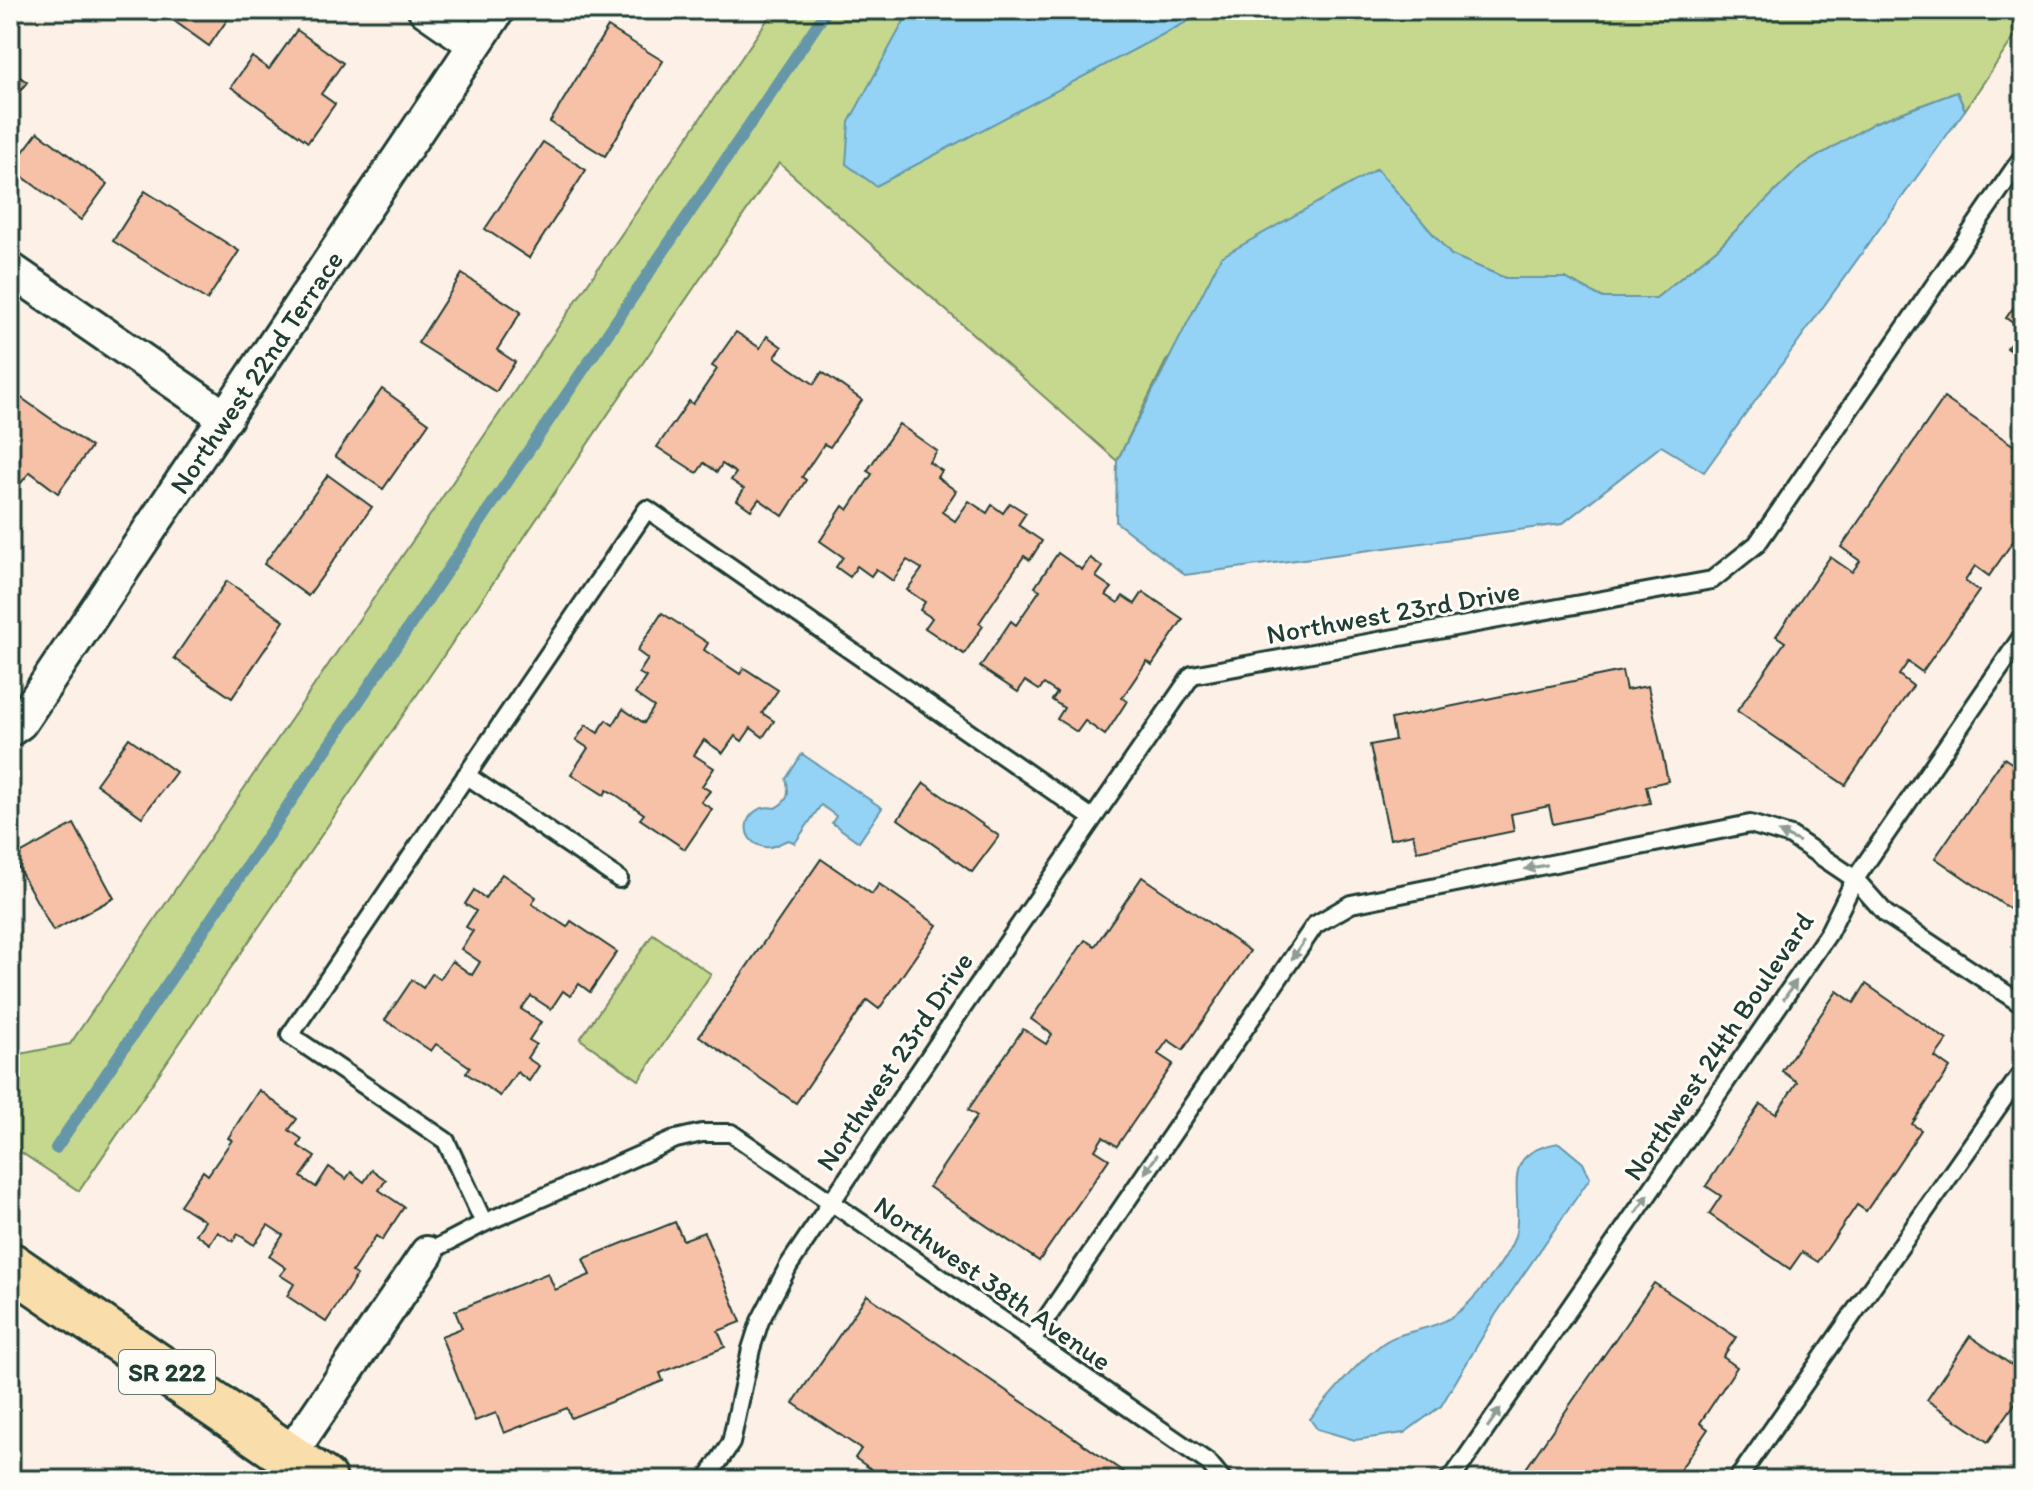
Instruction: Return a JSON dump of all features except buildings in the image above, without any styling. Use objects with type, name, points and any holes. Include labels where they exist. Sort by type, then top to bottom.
[{"type":"main road","name":"SR 222","points":[[10,1265],[307,1468]]},
{"type":"street","points":[[425,10],[474,44]]},
{"type":"street","name":"Northwest 22nd Terrace","points":[[10,730],[20,723],[498,10]]},
{"type":"street","points":[[10,269],[226,418]]},
{"type":"street","points":[[307,1468],[427,1253]]},
{"type":"lane","name":"Northwest 23rd Drive","points":[[706,1480],[731,1443],[760,1321],[789,1265],[829,1202],[1192,675],[1712,580],[1757,544],[2023,156]]},
{"type":"lane","points":[[427,1253],[484,1223],[446,1141],[290,1035],[647,509],[1092,818]]},
{"type":"lane","name":"Northwest 24th Boulevard","points":[[1448,1480],[1828,934],[1855,879],[2023,635]]},
{"type":"lane","points":[[466,775],[619,879]]},
{"type":"lane","points":[[1031,1341],[1315,925],[1351,904],[1750,824],[1791,836],[1855,879],[1886,914],[2023,1005]]},
{"type":"lane","points":[[1737,1480],[2023,1071]]},
{"type":"lane","name":"Northwest 38th Avenue","points":[[484,1223],[676,1139],[702,1133],[731,1133],[1209,1463],[1223,1480]]},
{"type":"green space","points":[[774,10],[2023,10],[2023,24],[1965,110],[1957,92],[1874,123],[1800,167],[1718,248],[1656,298],[1603,298],[1565,278],[1505,278],[1451,255],[1376,169],[1166,361],[1117,461],[779,163],[79,1191],[10,1145],[10,1056],[70,1044]]},
{"type":"green space","points":[[653,934],[711,974],[639,1080],[580,1039]]},
{"type":"water","points":[[910,10],[1209,10],[876,186],[846,164],[849,122]]},
{"type":"water","points":[[1957,92],[1965,110],[1704,472],[1661,446],[1562,524],[1185,575],[1116,522],[1117,461],[1221,257],[1377,169],[1451,255],[1505,278],[1565,278],[1603,298],[1656,298],[1718,248],[1800,167],[1874,123]]},
{"type":"water","points":[[802,754],[882,808],[859,842],[832,823],[836,816],[821,805],[795,843],[789,840],[765,847],[750,838],[747,823],[750,816],[764,808],[775,808],[786,799],[786,779]]},
{"type":"water","points":[[1559,1143],[1583,1163],[1590,1178],[1496,1314],[1441,1406],[1404,1433],[1355,1440],[1317,1429],[1310,1419],[1372,1352],[1390,1339],[1450,1318],[1481,1289],[1505,1257],[1515,1237],[1520,1164],[1540,1148]]},
{"type":"waterway","points":[[56,1148],[827,10]]}]
